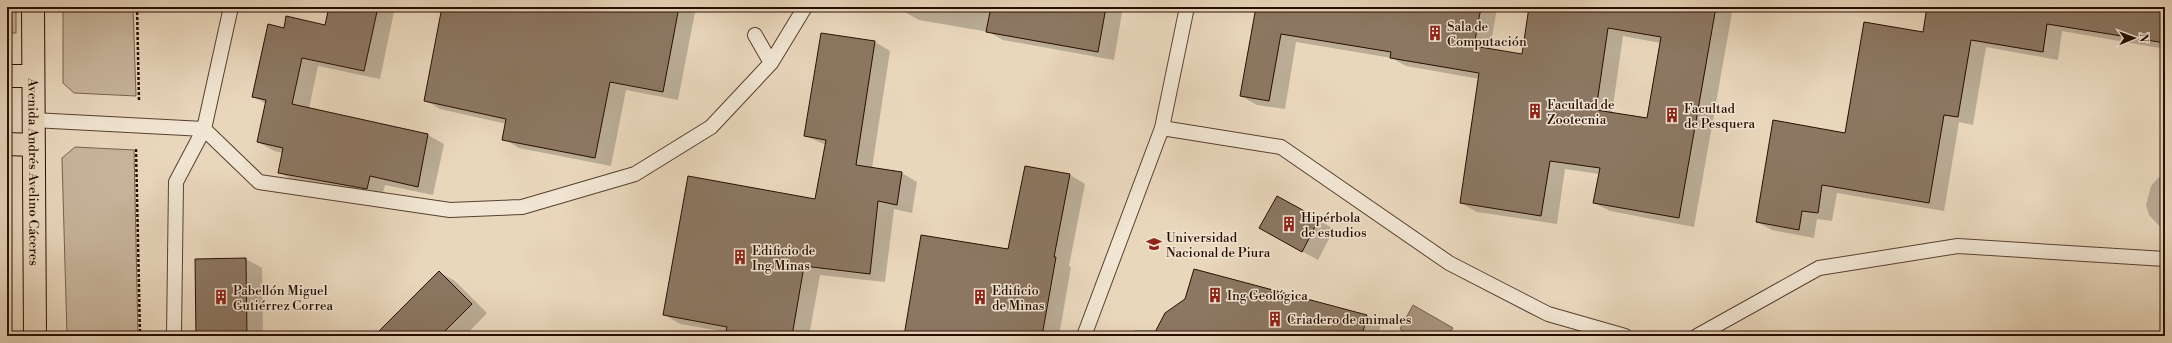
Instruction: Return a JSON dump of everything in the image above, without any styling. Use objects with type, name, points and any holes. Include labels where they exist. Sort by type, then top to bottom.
[{"type":"main road","name":"Avenida Andrés Avelino Cáceres","points":[[33,7],[35,336]]},
{"type":"main road","points":[[7,76],[33,76]]},
{"type":"main road","points":[[7,144],[33,144]]},
{"type":"lane","points":[[174,336],[176,182],[204,129],[231,7]]},
{"type":"lane","points":[[33,120],[204,129],[259,182],[450,210],[522,208],[635,174],[711,127],[771,63],[805,7]]},
{"type":"lane","points":[[1084,336],[1162,128],[1186,7]]},
{"type":"lane","points":[[755,35],[771,63]]},
{"type":"lane","points":[[1162,128],[1281,147],[1449,263],[1548,314],[1625,336]]},
{"type":"lane","points":[[1697,336],[1819,268],[1958,246],[2165,259]]},
{"type":"path","points":[[137,7],[139,106]]},
{"type":"path","points":[[136,145],[140,336]]},
{"type":"shaded area","points":[[7,7],[16,7],[16,33],[7,33]]},
{"type":"shaded area","points":[[63,7],[133,7],[136,96],[74,93],[63,83]]},
{"type":"shaded area","points":[[75,147],[134,150],[138,336],[67,336],[62,158]]},
{"type":"shaded area","points":[[1413,305],[1453,328],[1448,336],[1413,336],[1400,329]]},
{"type":"building","points":[[329,7],[378,7],[364,71],[302,58],[292,104],[428,134],[418,187],[370,176],[367,189],[278,173],[283,148],[257,142],[266,100],[252,97],[268,24],[284,28],[286,16],[325,25]]},
{"type":"building","points":[[442,7],[679,7],[663,92],[610,82],[595,158],[502,140],[506,119],[424,101]]},
{"type":"building","points":[[991,7],[1106,7],[1098,52],[986,32]]},
{"type":"building","points":[[1256,7],[1481,7],[1474,46],[1522,54],[1529,7],[1716,7],[1679,218],[1593,203],[1600,168],[1550,161],[1541,216],[1460,203],[1479,73],[1390,58],[1391,52],[1281,34],[1269,101],[1240,96]],"holes":[[[1608,28],[1661,37],[1647,118],[1596,110]]]},
{"type":"building","points":[[1927,7],[2165,7],[2165,43],[2047,24],[2043,52],[1971,40],[1958,117],[1944,115],[1929,203],[1822,185],[1818,213],[1802,211],[1799,230],[1756,222],[1773,120],[1845,133],[1864,22],[1923,32]]},
{"type":"building","points":[[821,33],[875,41],[856,165],[902,172],[897,205],[878,201],[870,274],[804,266],[792,336],[725,336],[727,327],[663,315],[688,176],[815,199],[826,140],[804,136]]},
{"type":"building","name":"Edificio de Minas","points":[[1025,166],[1070,174],[1054,257],[1056,257],[1042,336],[904,336],[921,235],[1008,249]]},
{"type":"building","name":"Hipérbola de estudios","points":[[1277,196],[1319,219],[1302,252],[1259,228]]},
{"type":"building","name":"Pabellón Miguel Gutiérrez Correa","points":[[246,258],[247,336],[196,336],[195,259]]},
{"type":"building","points":[[1194,269],[1367,315],[1362,336],[1153,336],[1165,313],[1185,299]]},
{"type":"building","points":[[439,271],[472,304],[440,336],[374,336]]},
{"type":"place","name":"Sala de Computación","points":[[1435,33]]},
{"type":"place","name":"Facultad de Zootecnia","points":[[1535,111]]},
{"type":"place","name":"Facultad de Pesquera","points":[[1672,115]]},
{"type":"place","name":"Hipérbola de estudios","points":[[1289,224]]},
{"type":"place","name":"Universidad Nacional de Piura","points":[[1154,244]]},
{"type":"place","name":"Edificio de Ing Minas","points":[[740,257]]},
{"type":"place","name":"Ing Geológica","points":[[1215,295]]},
{"type":"place","name":"Pabellón Miguel Gutiérrez Correa","points":[[221,297]]},
{"type":"place","name":"Edificio de Minas","points":[[980,297]]},
{"type":"place","name":"Criadero de animales","points":[[1275,319]]}]
